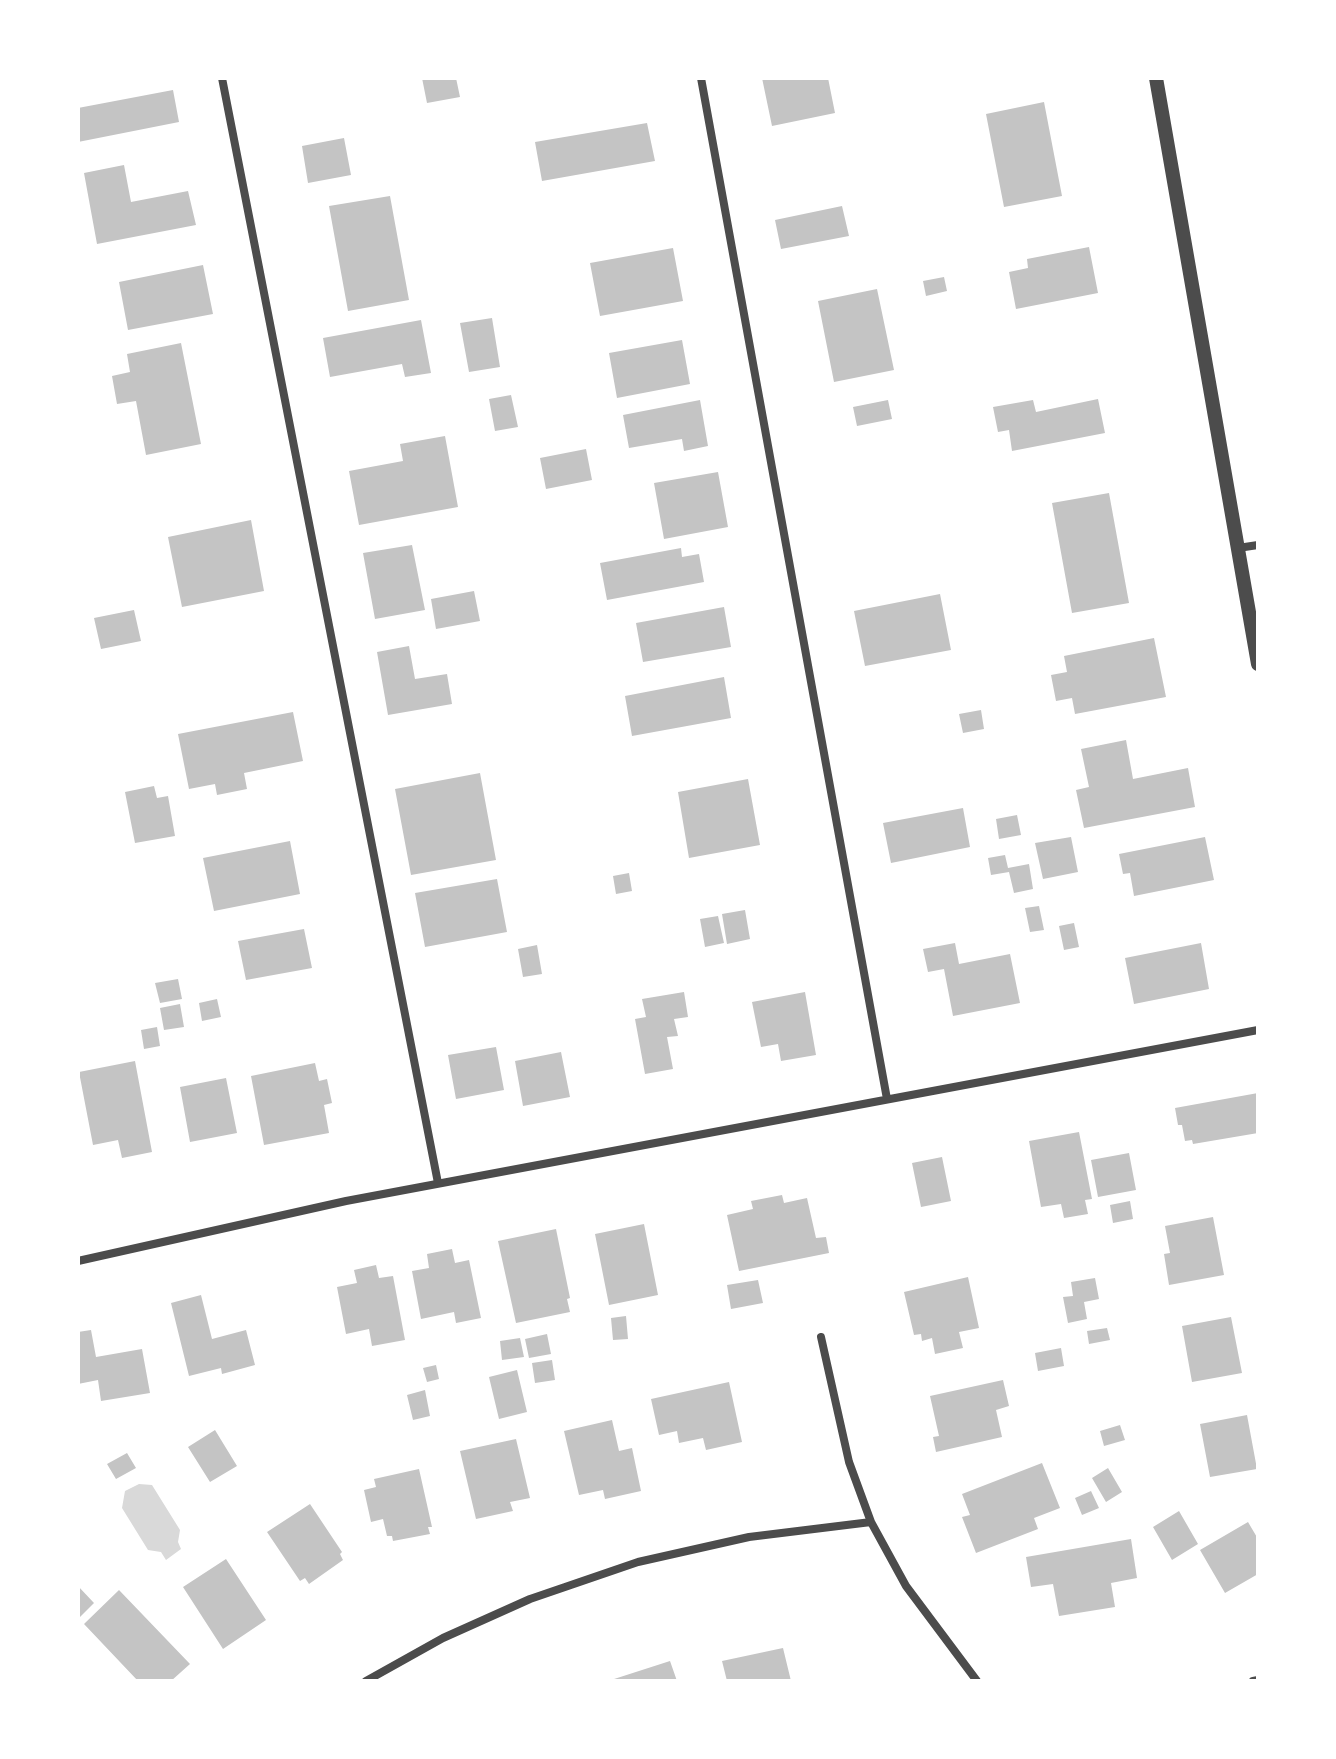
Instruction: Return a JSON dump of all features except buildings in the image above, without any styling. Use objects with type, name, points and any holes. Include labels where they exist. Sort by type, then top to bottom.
[{"type":"street","points":[[222,78],[438,1183]]},
{"type":"street","points":[[701,78],[887,1099]]},
{"type":"street","points":[[1156,78],[1258,664]]},
{"type":"street","points":[[1238,548],[1258,545]]},
{"type":"street","points":[[78,1261],[438,1183],[1258,1030]]},
{"type":"street","points":[[821,1337],[849,1462],[871,1522],[906,1586],[977,1681]]},
{"type":"street","points":[[366,1681],[443,1638],[530,1599],[638,1562],[749,1537],[871,1522]]},
{"type":"shaded area","points":[[139,1484],[152,1485],[180,1530],[178,1542],[181,1549],[166,1560],[161,1552],[148,1550],[122,1508],[125,1491]]}]
